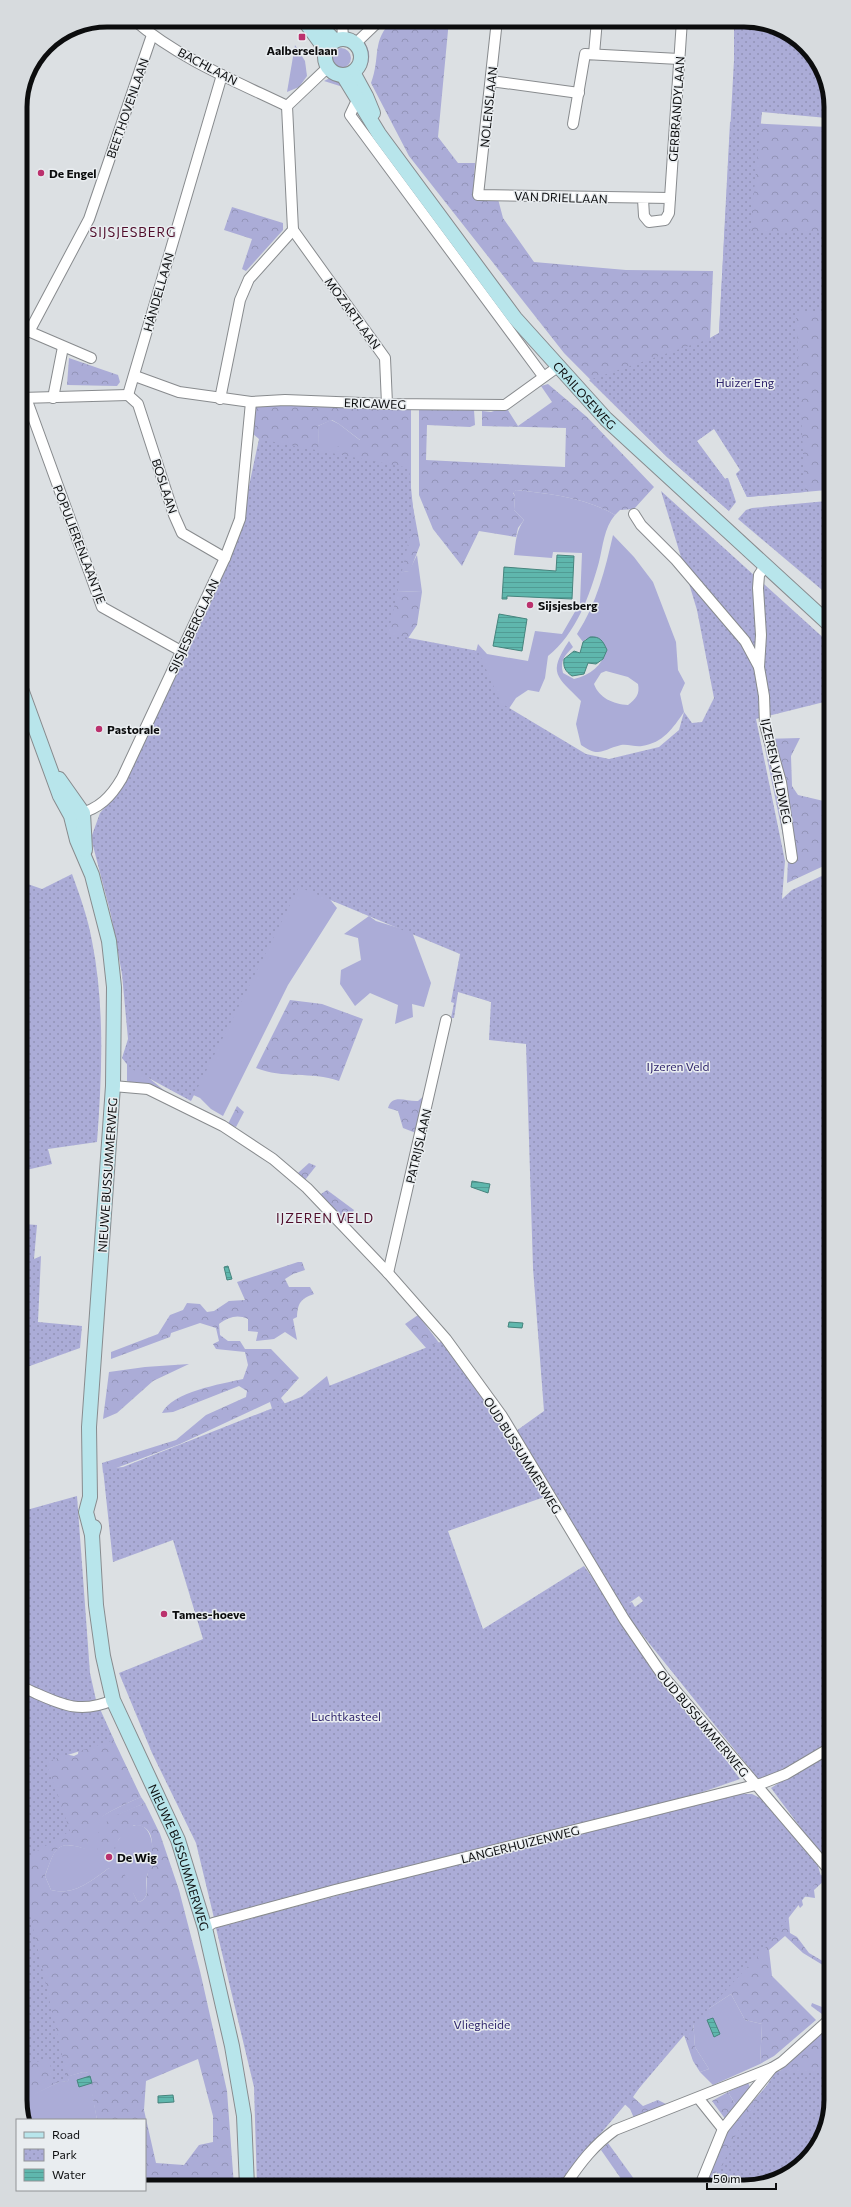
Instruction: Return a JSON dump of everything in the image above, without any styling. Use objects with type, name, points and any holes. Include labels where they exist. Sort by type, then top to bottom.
[{"type":"main road","points":[[315,27],[340,43],[358,48],[361,59],[357,69],[348,74],[334,74],[328,68],[324,59],[340,43]]},
{"type":"main road","points":[[323,27],[340,43]]},
{"type":"main road","name":"CRAILOSEWEG","points":[[348,74],[362,98],[379,134],[516,318],[606,419],[824,619]]},
{"type":"main road","points":[[27,708],[52,770],[77,814]]},
{"type":"main road","name":"NIEUWE BUSSUMMERWEG","points":[[77,814],[85,856],[109,941],[114,987],[113,1086],[89,1434],[90,1497],[95,1514],[92,1535],[96,1605],[102,1649],[114,1700],[178,1840],[205,1928],[232,2046],[244,2116],[247,2180]]},
{"type":"street","name":"BACHLAAN","points":[[142,27],[152,35],[222,75],[287,106]]},
{"type":"street","points":[[340,43],[341,27]]},
{"type":"street","points":[[340,43],[368,27]]},
{"type":"street","name":"NOLENSLAAN","points":[[478,195],[496,27]]},
{"type":"street","points":[[594,54],[596,27]]},
{"type":"street","name":"GERBRANDYLAAN","points":[[670,198],[681,27]]},
{"type":"street","name":"BEETHOVENLAAN","points":[[27,327],[90,219],[152,35]]},
{"type":"street","points":[[572,124],[586,54],[679,59]]},
{"type":"street","points":[[220,399],[240,300],[249,279],[293,230],[287,106],[328,68]]},
{"type":"street","name":"HÄNDELLAAN","points":[[128,395],[135,376],[222,75]]},
{"type":"street","points":[[491,81],[579,93]]},
{"type":"street","name":"CRAILOSEWEG","points":[[362,98],[350,115],[543,376]]},
{"type":"street","name":"VAN DRIELLAAN","points":[[478,195],[643,199],[670,198]]},
{"type":"street","points":[[643,199],[644,216],[649,222],[665,220],[669,213],[670,198]]},
{"type":"street","name":"MOZARTLAAN","points":[[293,230],[385,358],[387,404]]},
{"type":"street","points":[[27,331],[91,358]]},
{"type":"street","points":[[53,398],[62,347]]},
{"type":"street","name":"ERICAWEG","points":[[135,376],[180,392],[220,399],[251,402],[285,400],[387,404],[505,405],[543,376],[559,366]]},
{"type":"street","points":[[27,398],[128,395]]},
{"type":"street","name":"BOSLAAN","points":[[128,395],[138,404],[174,515],[182,533],[225,558]]},
{"type":"street","name":"SIJSJESBERGLAAN","points":[[77,814],[103,803],[118,785],[225,558],[240,519],[251,402]]},
{"type":"street","name":"POPULIERENLAANTJE","points":[[27,409],[102,607],[180,652]]},
{"type":"street","points":[[634,514],[641,525],[676,560],[745,641],[759,667]]},
{"type":"street","name":"IJZEREN VELDWEG","points":[[765,566],[759,575],[758,588],[761,635],[759,667],[764,696],[765,725],[781,782],[792,858]]},
{"type":"street","name":"PATRIJSLAAN","points":[[388,1273],[446,1020]]},
{"type":"street","name":"OUD BUSSUMMERWEG","points":[[113,1086],[148,1089],[223,1126],[273,1159],[307,1188],[388,1273],[446,1339],[502,1416],[624,1619],[663,1676],[824,1864]]},
{"type":"street","points":[[27,1689],[73,1708],[91,1708],[114,1700]]},
{"type":"street","name":"LANGERHUIZENWEG","points":[[205,1928],[213,1924],[336,1890],[755,1785],[786,1774],[824,1752]]},
{"type":"street","points":[[569,2180],[582,2160],[599,2141],[615,2130],[772,2068],[782,2062],[824,2024]]},
{"type":"street","points":[[702,2180],[723,2129],[772,2068]]},
{"type":"street","points":[[698,2098],[723,2129]]},
{"type":"green space","points":[[386,27],[448,27],[438,137],[458,163],[475,163],[473,198],[498,199],[503,218],[534,262],[626,270],[713,271],[710,338],[719,333],[730,122],[824,127],[824,490],[747,497],[736,474],[741,470],[714,428],[696,441],[725,479],[728,478],[729,511],[667,457],[564,353],[409,156],[371,83],[376,65],[379,42]]},
{"type":"green space","name":"Huizer Eng","points":[[734,27],[750,27],[765,30],[775,33],[793,43],[801,50],[811,62],[820,81],[823,96],[824,118],[762,112],[750,232],[824,232],[824,312],[796,313],[805,492],[747,497],[736,474],[740,470],[714,429],[697,441],[725,479],[728,478],[736,502],[729,511],[667,457],[589,380],[709,339],[719,333],[734,60]]},
{"type":"green space","points":[[365,43],[369,52],[369,60],[366,69],[360,77]]},
{"type":"green space","points":[[295,45],[305,61],[307,76],[299,87],[287,92]]},
{"type":"green space","points":[[341,48],[348,51],[351,58],[348,65],[341,68],[334,65],[331,58],[334,51]]},
{"type":"green space","points":[[330,78],[339,81],[343,87],[324,81]]},
{"type":"green space","points":[[232,207],[283,223],[283,230],[246,271],[242,269],[252,239],[224,230]]},
{"type":"green space","points":[[69,358],[118,375],[120,382],[117,386],[67,385]]},
{"type":"green space","points":[[548,384],[587,417],[654,487],[634,509],[620,510],[615,515],[592,504],[579,500],[516,490],[513,493],[515,496],[514,510],[524,520],[518,528],[516,537],[479,531],[462,566],[433,529],[419,495],[419,410],[474,410],[475,425],[470,427],[427,425],[426,460],[565,467],[566,428],[482,426],[482,411],[491,412],[506,407],[518,426],[552,402],[541,386]]},
{"type":"green space","points":[[255,403],[411,409],[411,496],[420,545],[410,571],[397,573],[396,591],[422,592],[417,625],[394,659],[259,439],[251,432]],"holes":[[[332,420],[360,440],[340,441],[331,463],[320,464],[318,426]]]},
{"type":"green space","points":[[331,420],[339,424],[361,441],[331,463],[319,464],[318,426]]},
{"type":"green space","name":"IJzeren Veld","points":[[259,439],[409,468],[414,517],[388,634],[478,651],[501,703],[586,754],[609,759],[659,747],[679,730],[684,712],[692,723],[702,722],[714,698],[697,610],[661,491],[824,638],[824,702],[756,719],[785,861],[782,899],[792,890],[824,875],[824,1750],[819,1754],[759,1780],[616,1602],[516,1431],[544,1411],[533,1268],[526,1044],[489,1040],[491,1002],[458,992],[454,1018],[451,1018],[454,1003],[451,1002],[460,954],[299,887],[191,1101],[130,1068],[122,1058],[128,1039],[122,974],[111,915],[91,838],[100,813],[120,791],[184,654],[242,519]],"holes":[[[639,1596],[643,1601],[635,1607],[632,1602],[629,1603]]]},
{"type":"green space","points":[[516,490],[579,500],[604,509],[615,515],[606,531],[599,562],[581,613],[567,637],[548,656],[545,678],[539,692],[528,690],[516,698],[508,710],[498,703],[474,659],[478,644],[487,654],[528,661],[535,631],[562,634],[580,603],[582,553],[553,552],[552,558],[514,555],[518,532],[524,520],[514,510],[515,496],[513,492]]},
{"type":"green space","points":[[824,501],[824,592],[738,519],[746,510],[752,508]]},
{"type":"green space","points":[[613,535],[634,557],[653,582],[676,642],[678,670],[685,683],[680,694],[684,712],[667,734],[656,742],[642,746],[621,745],[605,751],[597,752],[587,749],[581,745],[576,724],[581,701],[561,680],[557,668],[562,652],[569,641],[573,647],[567,653],[562,662],[562,669],[563,673],[574,679],[595,669],[605,656],[607,650],[586,639],[583,642],[577,634],[595,598]],"holes":[[[606,671],[628,677],[638,684],[637,696],[628,705],[612,702],[603,697],[596,689],[594,684],[601,673]]]},
{"type":"green space","points":[[417,555],[422,592],[396,591],[397,573],[409,571]]},
{"type":"green space","points":[[800,738],[791,756],[792,786],[798,795],[824,801],[824,866],[787,883],[788,860],[763,739]]},
{"type":"green space","points":[[72,874],[84,907],[90,932],[99,991],[101,1016],[100,1092],[97,1142],[48,1149],[52,1164],[27,1170],[27,884],[42,889]]},
{"type":"green space","points":[[294,881],[328,897],[337,908],[288,985],[223,1116],[211,1109],[200,1098],[178,1088]]},
{"type":"green space","points":[[369,916],[376,921],[412,932],[431,983],[424,1007],[412,1004],[413,1017],[395,1024],[398,1005],[370,993],[355,1006],[340,984],[341,970],[361,960],[358,938],[344,934]]},
{"type":"green space","points":[[290,1000],[322,1004],[363,1019],[339,1081],[318,1076],[276,1073],[256,1068]]},
{"type":"green space","points":[[127,1060],[166,1092],[176,1097],[175,1098],[127,1081]]},
{"type":"green space","points":[[426,1094],[421,1135],[403,1128],[398,1111],[388,1108],[390,1103],[396,1099],[418,1101]]},
{"type":"green space","points":[[237,1106],[244,1112],[236,1127],[228,1124]]},
{"type":"green space","points":[[309,1163],[316,1166],[305,1180],[298,1173]]},
{"type":"green space","points":[[327,1190],[354,1210],[347,1222],[318,1196]]},
{"type":"green space","points":[[27,1224],[37,1225],[34,1259],[41,1256],[38,1322],[82,1326],[80,1348],[27,1367]]},
{"type":"green space","points":[[302,1262],[305,1270],[293,1274],[285,1279],[289,1287],[310,1287],[314,1294],[301,1302],[298,1308],[297,1317],[293,1319],[297,1340],[285,1332],[274,1339],[256,1341],[258,1332],[248,1331],[248,1319],[244,1317],[230,1318],[219,1324],[220,1335],[228,1341],[240,1341],[245,1349],[271,1349],[299,1378],[281,1398],[288,1408],[327,1376],[332,1394],[427,1349],[405,1324],[418,1315],[455,1364],[292,1475],[270,1402],[180,1444],[103,1473],[102,1463],[176,1440],[206,1415],[246,1397],[247,1391],[239,1386],[173,1412],[162,1413],[167,1406],[186,1394],[210,1386],[243,1379],[248,1365],[245,1352],[216,1349],[213,1344],[219,1341],[216,1328],[200,1323],[171,1333],[170,1337],[111,1359],[111,1352],[158,1334],[170,1315],[183,1310],[187,1303],[200,1304],[207,1312],[214,1311],[229,1301],[245,1300],[237,1282]]},
{"type":"green space","name":"Luchtkasteel","points":[[448,1339],[550,1495],[448,1531],[483,1629],[584,1566],[740,1779],[688,1797],[402,1868],[373,1878],[214,1918],[196,1843],[152,1753],[119,1673],[203,1639],[173,1540],[113,1562],[103,1469],[123,1467]]},
{"type":"green space","points":[[189,1364],[153,1381],[117,1413],[103,1419],[109,1372],[145,1367]]},
{"type":"green space","points":[[77,1496],[90,1673],[96,1700],[114,1740],[46,1762],[70,1831],[27,1857],[27,1510]]},
{"type":"green space","points":[[101,1713],[141,1797],[113,1810],[97,1822],[91,1830],[88,1839],[88,1850],[69,1845],[58,1848],[51,1859],[45,1876],[51,1890],[67,1891],[82,1886],[109,1868],[124,1873],[137,1901],[140,1902],[143,1900],[147,1894],[147,1877],[152,1854],[151,1837],[148,1831],[143,1827],[134,1825],[119,1839],[115,1849],[108,1843],[98,1850],[97,1840],[103,1825],[110,1819],[145,1803],[160,1834],[179,1890],[200,1971],[227,2091],[234,2180],[146,2180],[146,2119],[97,2119],[88,2073],[83,2072],[70,2076],[68,2081],[59,2082],[27,2098],[27,1746],[74,1756],[78,1754],[79,1746]],"holes":[[[198,2059],[213,2116],[213,2142],[199,2145],[184,2165],[156,2163],[144,2110],[146,2081]]]},
{"type":"green space","points":[[824,1754],[824,1859],[771,1788]]},
{"type":"green space","name":"Vliegheide","points":[[739,1794],[752,1794],[762,1799],[818,1866],[821,1876],[766,1947],[686,2033],[579,2159],[564,2180],[257,2180],[254,2087],[216,1928],[418,1874]]},
{"type":"green space","points":[[141,1797],[145,1803],[120,1814],[108,1843],[116,1844],[124,1832],[130,1827],[136,1825],[146,1828],[149,1832],[153,1855],[147,1875],[146,1895],[143,1900],[140,1902],[137,1901],[133,1893],[109,1868],[89,1882],[75,1889],[67,1891],[51,1890],[45,1876],[54,1853],[62,1846],[68,1845],[87,1849],[88,1832],[97,1820],[112,1810]]},
{"type":"green space","points":[[824,1874],[824,1881],[814,1890],[815,1898],[801,1896],[803,1905],[800,1908],[797,1902],[799,1883]]},
{"type":"green space","points":[[760,1900],[763,1905],[784,1907],[788,1911],[790,1933],[797,1937],[809,1953],[824,1962],[824,1966],[803,1953],[785,1936],[769,1950],[772,1976],[816,2020],[774,2056],[760,2064],[762,2024],[745,2020],[731,1994],[693,2019],[695,2047],[709,2069],[700,2072],[693,2061],[683,2032],[705,1991],[725,1974],[738,1969],[743,1964],[748,1943],[756,1935],[763,1932],[771,1914],[757,1908],[755,1904]]},
{"type":"green space","points":[[27,1902],[68,2081],[52,2083],[50,2060],[27,2063]]},
{"type":"green space","points":[[731,1994],[745,2020],[762,2024],[760,2064],[713,2085],[700,2072],[709,2069],[695,2047],[693,2019]]},
{"type":"green space","points":[[812,2003],[822,2007],[824,2005],[824,2012],[822,2014],[811,2006]]},
{"type":"green space","points":[[824,2029],[824,2095],[777,2173],[755,2179],[705,2180],[728,2129],[787,2063]]},
{"type":"green space","points":[[776,2071],[824,2072],[824,2100],[820,2126],[808,2149],[789,2167],[770,2176],[755,2179],[716,2180],[734,2138]]},
{"type":"green space","points":[[83,2072],[89,2073],[97,2119],[30,2119],[27,2098],[59,2082],[68,2081],[69,2076]]},
{"type":"green space","points":[[644,2081],[633,2097],[643,2106],[658,2100],[666,2104],[634,2118],[630,2109],[620,2100]]},
{"type":"green space","points":[[748,2083],[751,2089],[737,2107],[728,2092]]},
{"type":"green space","points":[[728,2092],[737,2107],[726,2120],[712,2101]]},
{"type":"green space","points":[[608,2143],[635,2180],[622,2180],[601,2150]]},
{"type":"water","points":[[557,555],[574,556],[572,599],[507,596],[507,599],[502,599],[504,567],[556,571]]},
{"type":"water","points":[[499,614],[527,619],[522,651],[493,646]]},
{"type":"water","points":[[590,637],[599,638],[604,644],[607,650],[603,659],[596,664],[588,663],[584,674],[572,676],[565,669],[564,659],[574,651],[580,653],[583,642]]},
{"type":"water","points":[[472,1181],[490,1184],[488,1193],[471,1187]]},
{"type":"water","points":[[228,1266],[232,1279],[227,1280],[224,1267]]},
{"type":"water","points":[[509,1322],[523,1323],[522,1328],[508,1327]]},
{"type":"water","points":[[713,2018],[720,2034],[714,2037],[707,2020]]},
{"type":"water","points":[[90,2076],[92,2083],[79,2087],[77,2080]]},
{"type":"water","points":[[173,2095],[174,2102],[158,2103],[158,2096]]},
{"type":"place","name":"Aalberselaan","points":[[302,37]]},
{"type":"place","name":"De Engel","points":[[41,173]]},
{"type":"place","name":"Sijsjesberg","points":[[530,605]]},
{"type":"place","name":"Pastorale","points":[[99,729]]},
{"type":"place","name":"Tames-hoeve","points":[[164,1614]]},
{"type":"place","name":"De Wig","points":[[109,1857]]},
{"type":"district","name":"SIJSJESBERG","points":[[133,232]]},
{"type":"district","name":"IJZEREN VELD","points":[[325,1218]]}]
